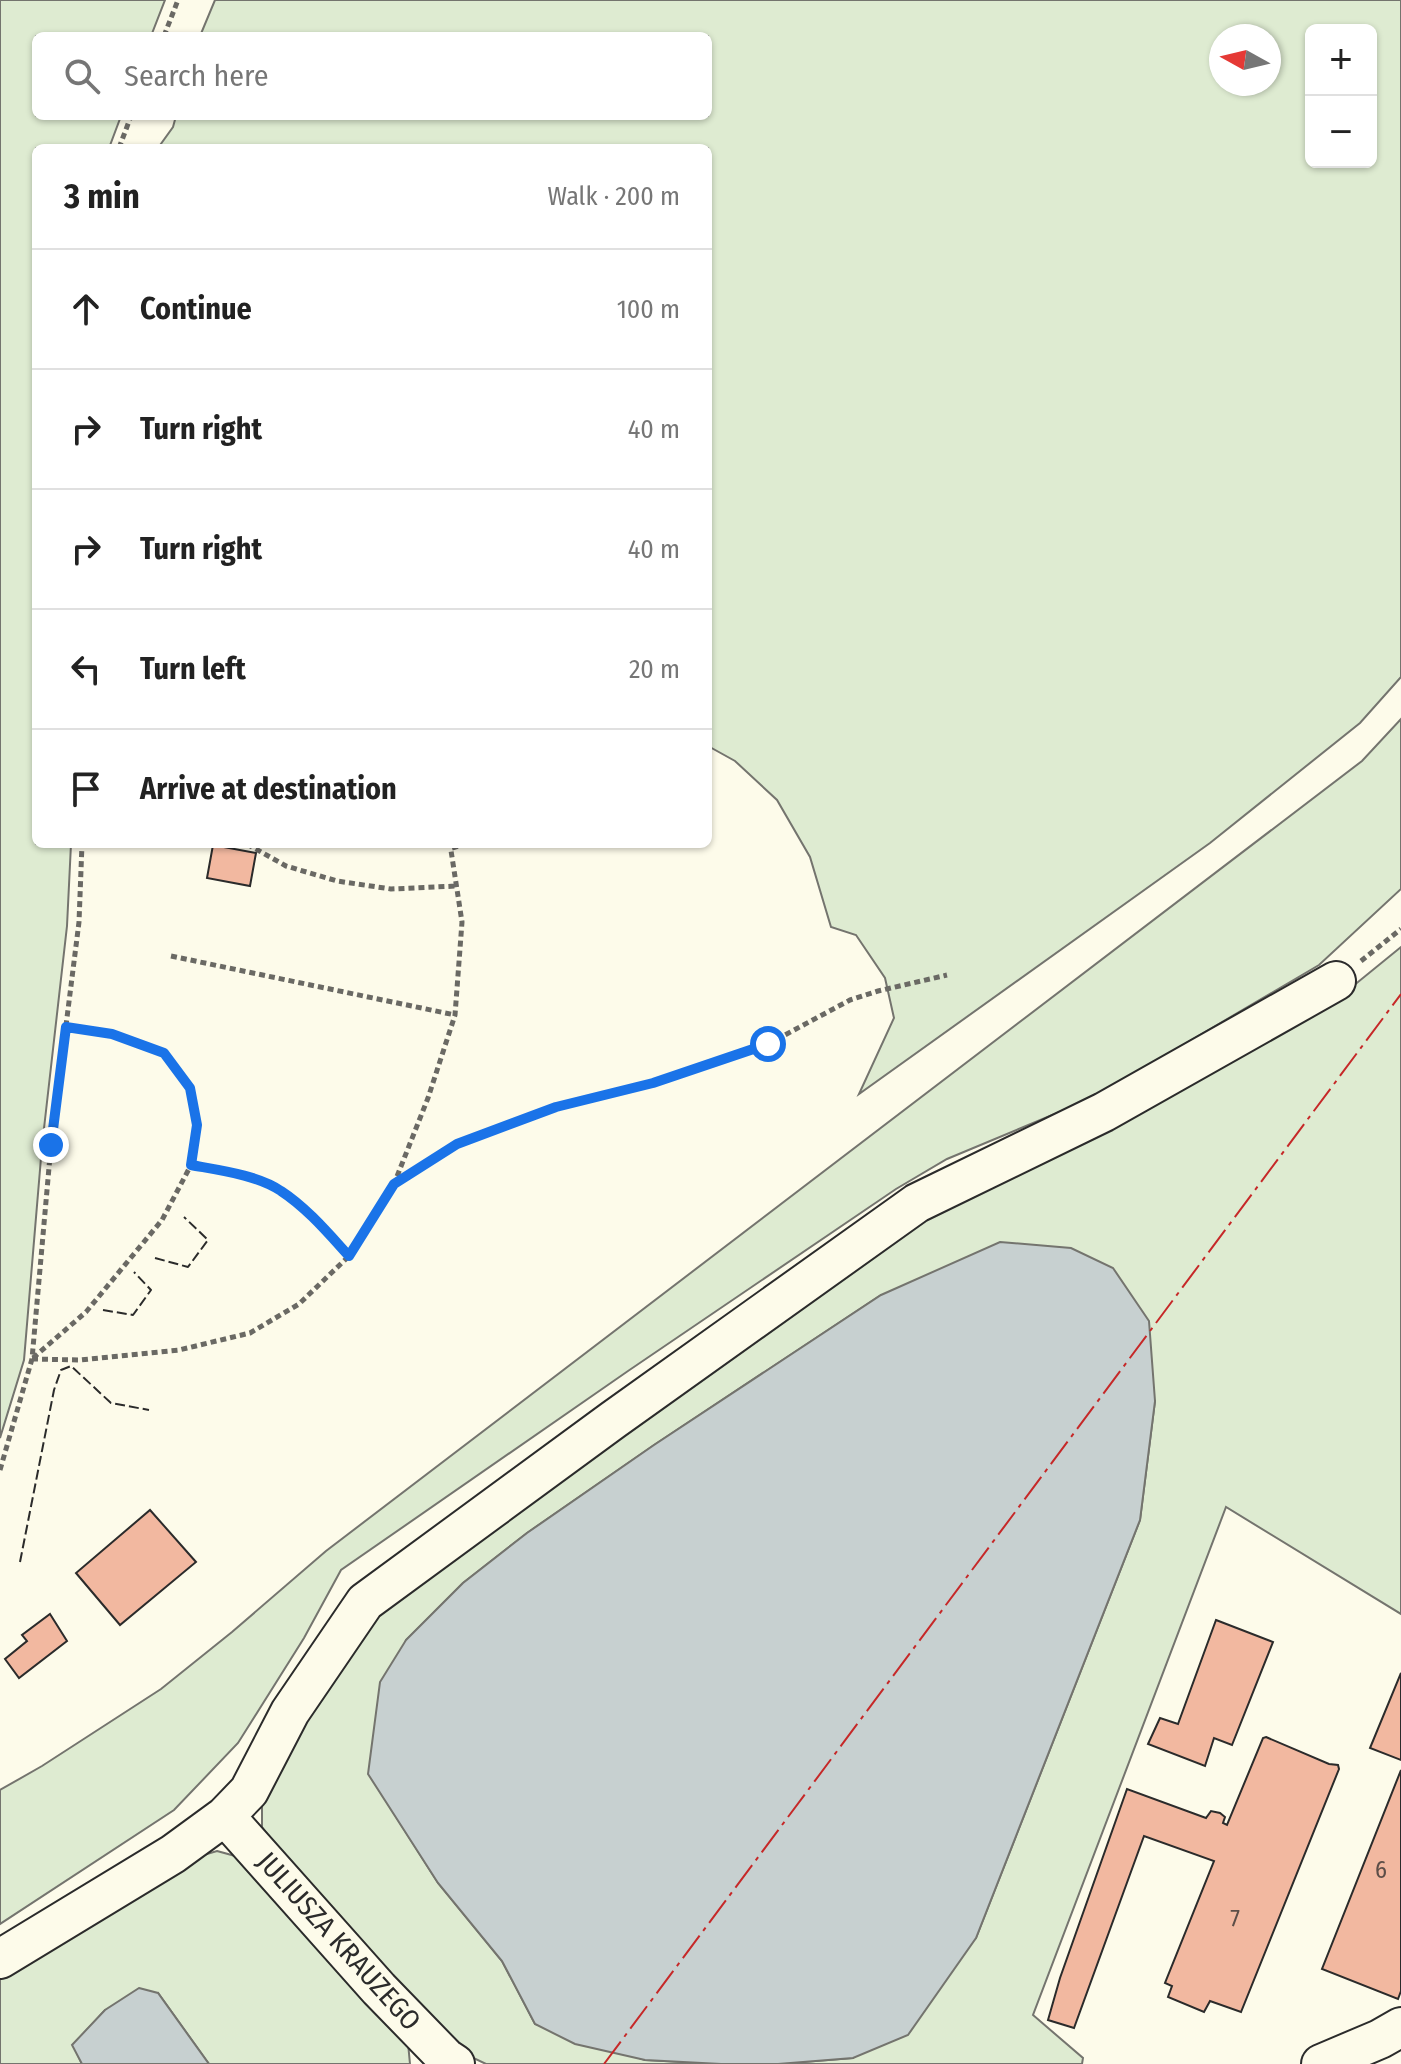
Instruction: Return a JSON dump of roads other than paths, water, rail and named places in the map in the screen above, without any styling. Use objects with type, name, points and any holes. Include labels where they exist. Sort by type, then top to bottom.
[{"type":"street","points":[[0,1959],[173,1854],[225,1816],[249,1791],[290,1712],[365,1602],[613,1420],[917,1203],[1104,1112],[1336,981]]},
{"type":"street","name":"JULIUSZA KRAUZEGO","points":[[225,1816],[379,1989],[455,2064]]},
{"type":"street","points":[[1324,2063],[1401,2027]]}]
